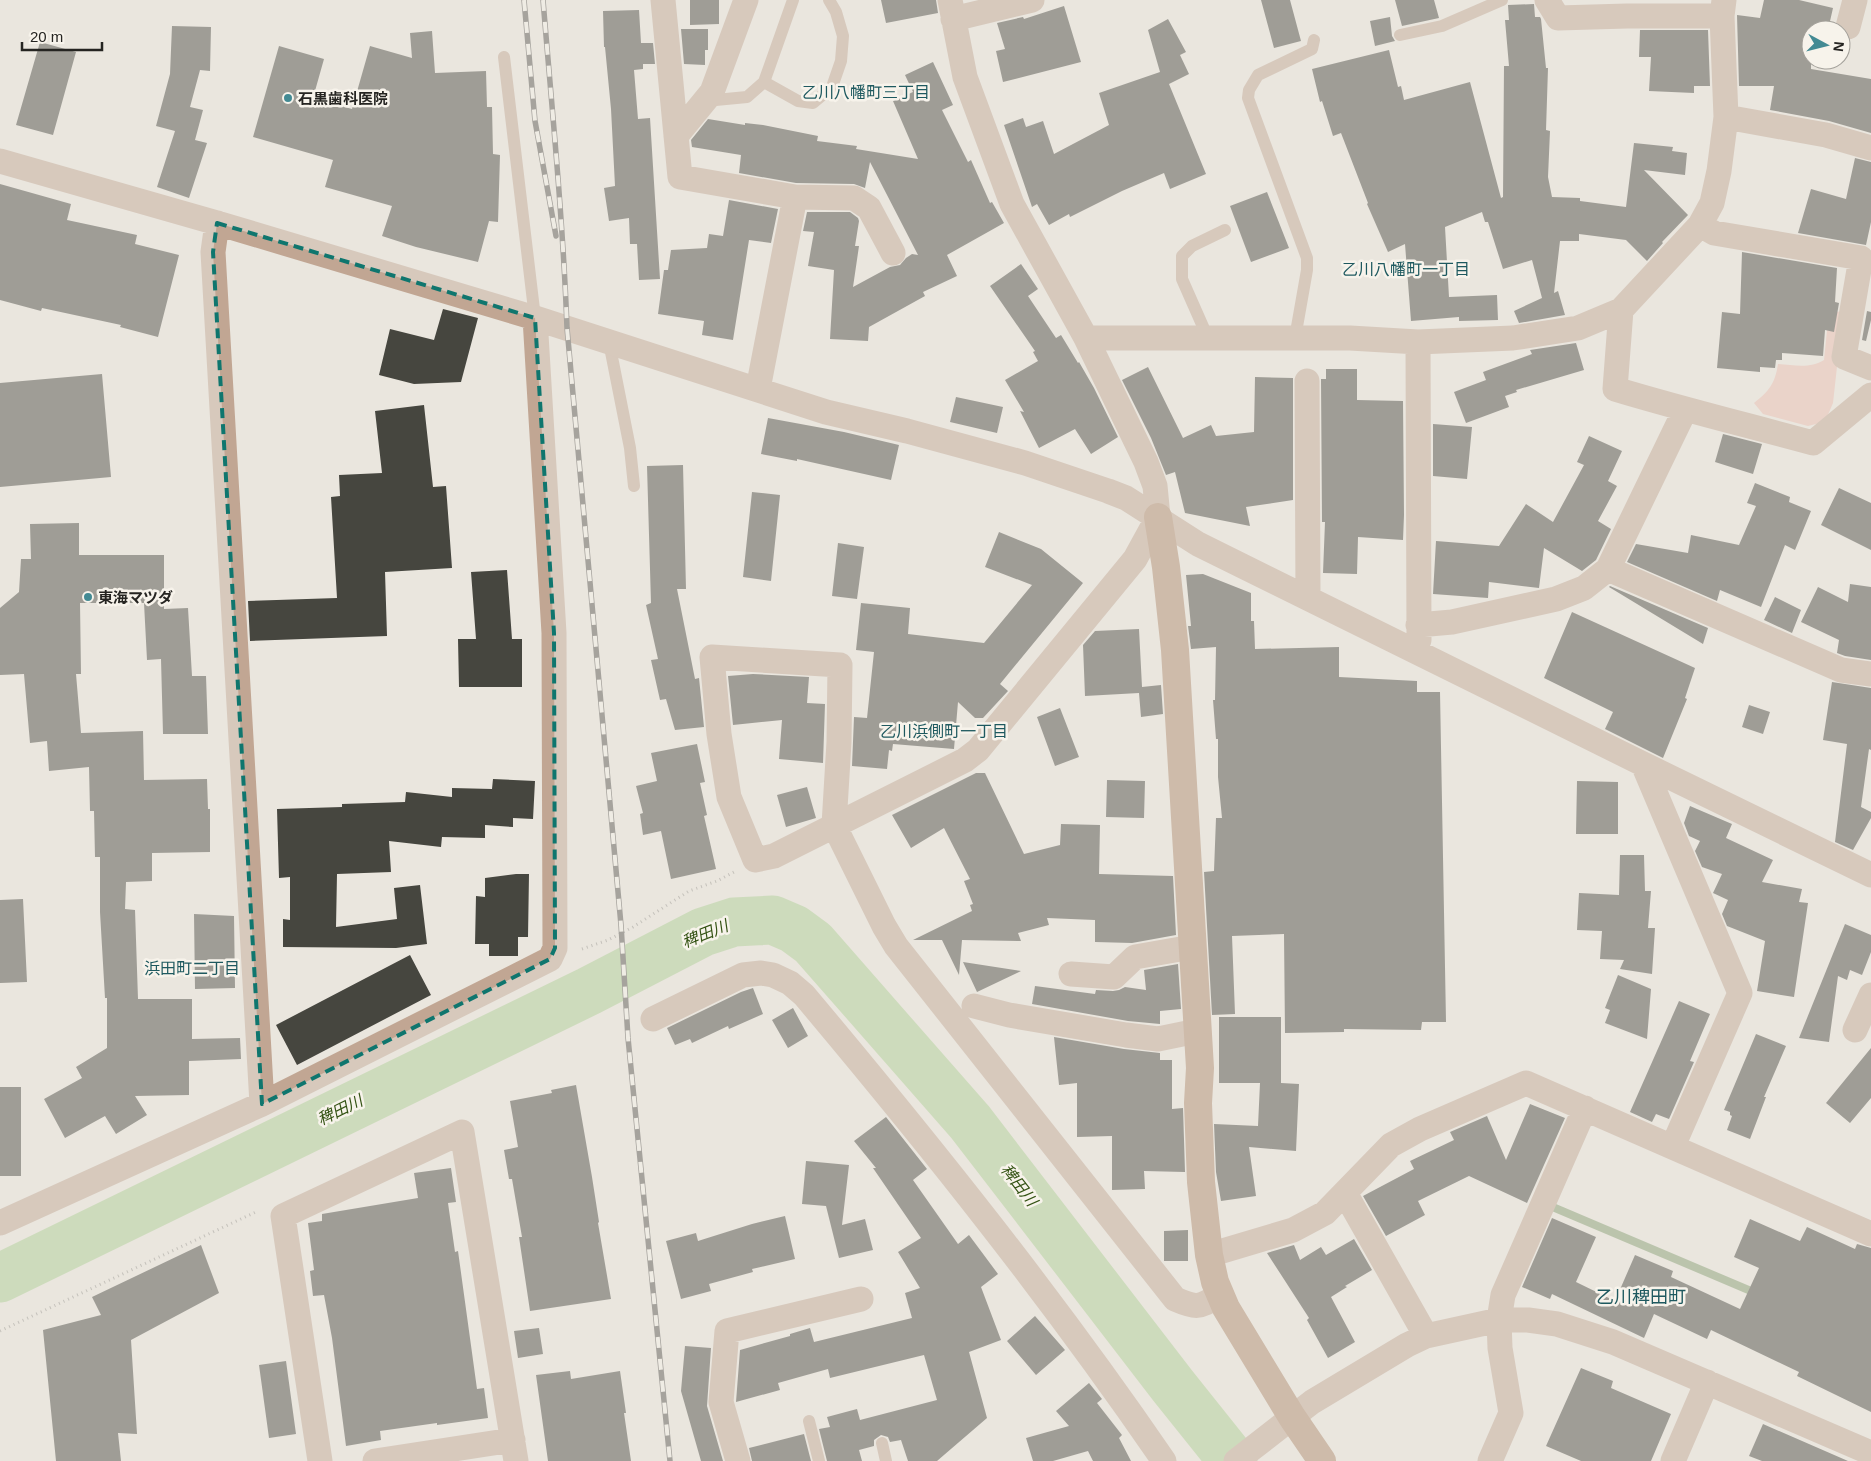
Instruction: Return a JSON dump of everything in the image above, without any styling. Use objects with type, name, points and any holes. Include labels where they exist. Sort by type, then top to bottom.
[{"type":"street","points":[[663,0],[680,177],[795,197],[854,198],[868,208],[893,253]]},
{"type":"street","points":[[676,136],[712,92],[746,0]]},
{"type":"street","points":[[1032,0],[952,10],[965,77],[1012,204],[1086,338],[1146,462],[1155,486],[1175,650],[1197,1031],[1201,1182],[1209,1255],[1215,1282],[1226,1308],[1287,1421],[1322,1461]]},
{"type":"street","points":[[1086,338],[1350,338],[1418,342],[1513,338],[1578,328],[1621,310],[1700,226],[1712,203],[1719,171],[1726,116],[1723,8],[1626,16],[1558,18],[1547,0]]},
{"type":"street","points":[[1850,20],[1855,0]]},
{"type":"street","points":[[1726,116],[1826,135],[1871,148]]},
{"type":"street","points":[[0,161],[218,223],[535,318],[826,412],[907,431],[1025,463],[1126,498],[1198,544],[1871,875]]},
{"type":"street","points":[[758,389],[795,197]]},
{"type":"street","points":[[218,223],[213,252],[262,1104]]},
{"type":"street","points":[[1700,226],[1714,233],[1861,258],[1844,357],[1871,368]]},
{"type":"street","points":[[1621,310],[1615,390],[1813,444],[1871,394]]},
{"type":"street","points":[[0,1222],[262,1104],[550,959],[555,948],[554,633],[535,318]]},
{"type":"street","points":[[1418,342],[1419,653]]},
{"type":"street","points":[[1306,380],[1308,597]]},
{"type":"street","points":[[1418,625],[1452,622],[1556,599],[1584,588],[1608,569],[1685,410]]},
{"type":"street","points":[[1158,517],[1134,559],[978,750],[965,760],[834,825],[774,856],[755,860],[729,797],[719,734],[712,658],[840,665],[839,742],[834,825],[884,926],[896,946],[1175,1299],[1192,1306],[1202,1305],[1220,1294]]},
{"type":"street","points":[[1608,569],[1841,670],[1871,674]]},
{"type":"street","points":[[1643,764],[1740,993],[1673,1146]]},
{"type":"street","points":[[1071,974],[1114,977],[1135,957],[1192,947]]},
{"type":"street","points":[[653,1019],[743,975],[773,975],[790,983],[804,995],[882,1087],[1064,1320],[1164,1461]]},
{"type":"street","points":[[1855,1030],[1871,995]]},
{"type":"street","points":[[974,1006],[1009,1015],[1158,1039],[1197,1031]]},
{"type":"street","points":[[1209,1255],[1293,1230],[1324,1213],[1391,1145],[1420,1129],[1526,1083],[1871,1234]]},
{"type":"street","points":[[1490,1461],[1511,1413],[1500,1348],[1499,1320],[1503,1295],[1585,1108]]},
{"type":"street","points":[[320,1461],[283,1216],[462,1132],[514,1451],[375,1461]]},
{"type":"street","points":[[1345,1193],[1426,1336]]},
{"type":"street","points":[[738,1461],[721,1402],[727,1331],[861,1299]]},
{"type":"street","points":[[1236,1461],[1312,1402],[1407,1345],[1426,1336],[1499,1320],[1528,1320],[1557,1324],[1613,1342],[1707,1382],[1863,1454]]},
{"type":"street","points":[[1673,1461],[1707,1382]]},
{"type":"lane","points":[[705,101],[747,97],[764,82],[794,0]]},
{"type":"lane","points":[[764,82],[798,101],[813,103],[832,87],[841,61],[843,36],[836,12],[829,0]]},
{"type":"lane","points":[[1400,35],[1442,26],[1502,0]]},
{"type":"lane","points":[[1295,338],[1307,270],[1307,258],[1248,98],[1249,90],[1258,75],[1312,49],[1314,40]]},
{"type":"lane","points":[[504,57],[535,318]]},
{"type":"lane","points":[[1208,338],[1182,280],[1182,256],[1192,246],[1225,230]]},
{"type":"lane","points":[[609,342],[630,448],[634,486]]},
{"type":"lane","points":[[809,1421],[818,1461]]},
{"type":"lane","points":[[882,1443],[886,1461]]},
{"type":"path","points":[[550,959],[608,940],[689,891],[716,881],[755,860]]},
{"type":"path","points":[[0,1331],[277,1202],[283,1216]]},
{"type":"highlighted area","points":[[217,223],[535,318],[554,633],[555,948],[550,959],[262,1104],[213,252]]},
{"type":"shaded area","points":[[1829,311],[1843,312],[1833,403],[1827,417],[1820,423],[1808,426],[1763,414],[1754,403],[1764,395],[1770,386],[1775,377],[1778,364],[1813,365],[1824,360]]},
{"type":"building","points":[[690,0],[719,0],[719,24],[690,25]]},
{"type":"building","points":[[881,0],[936,0],[938,13],[886,23]]},
{"type":"building","points":[[1261,0],[1290,0],[1301,41],[1274,48]]},
{"type":"building","points":[[1395,0],[1434,0],[1439,18],[1402,26]]},
{"type":"building","points":[[1764,0],[1799,0],[1833,8],[1830,20],[1801,20],[1801,70],[1817,70],[1871,79],[1871,133],[1829,121],[1770,110],[1774,86],[1739,86],[1737,15],[1760,18]]},
{"type":"building","points":[[1534,4],[1535,17],[1540,17],[1541,19],[1546,68],[1548,68],[1546,130],[1550,131],[1548,177],[1552,197],[1580,198],[1580,201],[1626,207],[1634,143],[1673,147],[1672,151],[1687,153],[1685,175],[1644,170],[1688,215],[1647,261],[1626,240],[1579,234],[1579,241],[1560,241],[1554,293],[1558,291],[1565,315],[1519,323],[1514,311],[1542,298],[1532,260],[1503,269],[1488,222],[1485,222],[1482,212],[1445,227],[1449,297],[1497,295],[1498,320],[1459,321],[1459,317],[1411,321],[1405,244],[1388,252],[1367,204],[1341,133],[1333,136],[1322,101],[1320,102],[1312,69],[1389,50],[1398,87],[1401,86],[1404,100],[1470,82],[1501,198],[1503,197],[1504,66],[1509,66],[1505,20],[1509,20],[1508,5]]},
{"type":"building","points":[[1064,6],[1081,62],[1003,82],[996,51],[1005,49],[997,23],[1023,17],[1024,19]]},
{"type":"building","points":[[639,10],[641,43],[653,43],[655,64],[643,64],[643,69],[634,70],[638,119],[650,118],[660,279],[639,280],[637,244],[630,244],[629,218],[609,221],[604,188],[615,186],[603,11]]},
{"type":"building","points":[[1390,17],[1392,36],[1395,41],[1375,46],[1370,21]]},
{"type":"building","points":[[1168,19],[1186,52],[1180,55],[1189,74],[1169,84],[1206,174],[1170,189],[1164,173],[1122,191],[1070,217],[1069,214],[1049,225],[1037,204],[1032,207],[1004,125],[1023,118],[1026,127],[1043,121],[1054,154],[1109,125],[1099,93],[1160,72],[1148,30]]},
{"type":"building","points":[[172,26],[211,27],[210,71],[200,70],[190,107],[203,110],[195,140],[207,143],[189,198],[157,187],[175,131],[156,126],[170,74]]},
{"type":"building","points":[[681,29],[708,29],[708,50],[705,50],[705,65],[684,64]]},
{"type":"building","points":[[1640,30],[1708,30],[1710,86],[1694,86],[1694,93],[1649,91],[1651,57],[1639,57]]},
{"type":"building","points":[[432,31],[435,73],[486,71],[487,107],[492,107],[493,154],[500,155],[498,222],[489,221],[478,262],[416,247],[382,236],[392,206],[325,187],[333,160],[253,137],[279,46],[324,59],[313,98],[352,109],[370,46],[412,58],[410,33]]},
{"type":"building","points":[[40,42],[76,52],[53,135],[16,125]]},
{"type":"building","points":[[933,62],[953,105],[942,110],[968,162],[971,160],[990,203],[992,202],[1004,223],[947,255],[957,276],[923,292],[925,296],[869,327],[868,341],[830,339],[834,270],[808,266],[814,232],[803,231],[807,212],[850,212],[858,218],[855,246],[859,246],[853,287],[890,267],[900,265],[912,254],[918,255],[870,162],[865,188],[854,184],[796,183],[739,173],[741,155],[692,147],[691,140],[708,119],[745,125],[745,123],[763,125],[818,136],[817,141],[857,146],[856,149],[918,159],[893,101],[913,92],[905,75]]},
{"type":"building","points":[[1855,158],[1871,162],[1871,222],[1866,245],[1798,233],[1811,189],[1846,199]]},
{"type":"building","points":[[0,184],[71,204],[67,220],[137,235],[135,244],[179,255],[158,337],[120,327],[121,325],[42,308],[41,311],[0,300]]},
{"type":"building","points":[[1267,192],[1289,248],[1251,262],[1230,206]]},
{"type":"building","points":[[729,200],[778,209],[771,243],[749,240],[733,340],[702,335],[704,321],[658,314],[664,270],[668,270],[671,250],[707,248],[709,234],[723,236]]},
{"type":"building","points":[[1742,252],[1837,268],[1835,302],[1839,303],[1834,332],[1825,330],[1823,356],[1782,353],[1782,360],[1776,360],[1775,368],[1760,367],[1760,372],[1717,368],[1722,312],[1740,314]]},
{"type":"building","points":[[1021,264],[1038,289],[1028,296],[1056,338],[1061,335],[1079,362],[1118,437],[1091,454],[1075,429],[1039,448],[1020,411],[1024,412],[1005,380],[1038,361],[1033,352],[1035,351],[990,286]]},
{"type":"building","points":[[443,309],[478,318],[461,382],[414,384],[379,375],[390,329],[434,340]]},
{"type":"building","points":[[1867,311],[1871,312],[1871,320],[1866,341],[1862,340]]},
{"type":"building","points":[[1576,343],[1584,370],[1516,390],[1517,392],[1505,396],[1509,407],[1466,423],[1454,392],[1486,380],[1483,372],[1532,354],[1530,350]]},
{"type":"building","points":[[1148,367],[1183,438],[1211,425],[1216,436],[1254,432],[1255,377],[1293,378],[1293,500],[1246,507],[1250,526],[1185,513],[1175,472],[1166,475],[1151,438],[1122,380]]},
{"type":"building","points":[[1326,369],[1357,369],[1357,400],[1403,401],[1403,540],[1358,537],[1357,574],[1323,573],[1325,522],[1322,522],[1321,379],[1326,379]]},
{"type":"building","points":[[102,374],[111,477],[0,487],[0,383]]},
{"type":"building","points":[[956,397],[1003,407],[997,433],[950,422]]},
{"type":"building","points":[[424,405],[433,487],[446,486],[452,568],[385,572],[387,636],[250,641],[248,601],[337,598],[331,497],[340,496],[339,475],[382,473],[375,411]]},
{"type":"building","points":[[768,418],[844,432],[899,445],[891,480],[797,459],[797,461],[761,454]]},
{"type":"building","points":[[1433,424],[1472,427],[1467,479],[1433,476]]},
{"type":"building","points":[[1723,434],[1762,444],[1753,474],[1715,462]]},
{"type":"building","points":[[1589,436],[1622,451],[1608,481],[1617,486],[1598,521],[1611,529],[1596,560],[1582,571],[1544,548],[1539,588],[1489,582],[1488,598],[1433,594],[1436,541],[1499,546],[1526,504],[1553,522],[1584,465],[1577,462]]},
{"type":"building","points":[[683,465],[686,589],[677,589],[695,679],[699,678],[704,727],[675,730],[666,699],[660,700],[651,660],[658,659],[646,605],[651,603],[647,466]]},
{"type":"building","points":[[1755,483],[1790,497],[1789,502],[1811,511],[1795,550],[1785,545],[1761,607],[1720,590],[1717,601],[1627,562],[1636,544],[1688,553],[1691,535],[1739,545],[1756,506],[1747,503]]},
{"type":"building","points":[[1839,488],[1871,503],[1871,550],[1821,525]]},
{"type":"building","points":[[752,492],[780,495],[771,581],[743,577]]},
{"type":"building","points":[[79,523],[79,555],[164,555],[164,609],[188,608],[192,676],[206,676],[208,734],[163,734],[161,659],[147,660],[144,603],[80,603],[81,674],[76,674],[81,733],[143,731],[144,780],[207,779],[208,809],[210,809],[210,852],[152,853],[152,881],[126,882],[125,909],[135,910],[138,999],[192,999],[192,1039],[240,1038],[241,1059],[189,1061],[189,1095],[135,1096],[147,1115],[116,1134],[105,1116],[65,1138],[44,1099],[82,1078],[76,1067],[107,1048],[107,998],[105,998],[100,912],[100,857],[95,857],[94,811],[90,811],[89,767],[49,771],[47,741],[30,743],[24,674],[0,675],[0,608],[19,592],[21,559],[31,559],[30,524]]},
{"type":"building","points":[[999,532],[1041,549],[1083,583],[1000,684],[1008,691],[983,718],[975,718],[958,702],[954,749],[893,744],[892,751],[889,750],[887,769],[852,766],[854,717],[867,718],[874,652],[856,650],[861,603],[910,608],[908,634],[984,643],[1032,585],[985,567]]},
{"type":"building","points":[[838,543],[864,547],[857,599],[832,596]]},
{"type":"building","points":[[507,570],[512,639],[522,639],[522,687],[459,687],[458,639],[476,639],[471,572]]},
{"type":"building","points":[[1203,574],[1251,593],[1251,621],[1254,621],[1255,649],[1339,647],[1339,677],[1417,681],[1417,692],[1440,692],[1446,1022],[1422,1022],[1421,1030],[1344,1029],[1344,1032],[1285,1033],[1284,934],[1232,936],[1235,1014],[1212,1015],[1204,872],[1214,871],[1216,818],[1222,818],[1218,777],[1218,739],[1216,739],[1213,700],[1215,700],[1216,647],[1191,649],[1188,626],[1191,626],[1186,575]]},
{"type":"building","points":[[1850,584],[1871,587],[1871,660],[1837,653],[1839,640],[1801,622],[1818,587],[1848,602]]},
{"type":"building","points":[[1609,587],[1708,628],[1703,644]]},
{"type":"building","points":[[1775,597],[1801,610],[1792,633],[1764,620]]},
{"type":"building","points":[[1572,612],[1695,668],[1685,698],[1687,699],[1663,758],[1605,729],[1613,712],[1544,678]]},
{"type":"building","points":[[1139,629],[1142,687],[1161,685],[1163,714],[1141,717],[1139,693],[1085,696],[1083,645],[1095,631]]},
{"type":"building","points":[[753,674],[809,677],[807,703],[825,704],[823,763],[779,759],[782,720],[733,725],[728,676]]},
{"type":"building","points":[[1832,682],[1871,688],[1871,750],[1869,749],[1861,807],[1871,812],[1871,818],[1853,850],[1835,842],[1847,744],[1823,740]]},
{"type":"building","points":[[1749,705],[1770,712],[1763,734],[1742,727]]},
{"type":"building","points":[[1060,708],[1079,757],[1055,766],[1037,717]]},
{"type":"building","points":[[697,744],[705,782],[700,783],[707,815],[704,816],[716,869],[671,879],[661,831],[643,835],[640,814],[643,813],[636,786],[657,781],[651,753]]},
{"type":"building","points":[[976,773],[985,773],[1024,854],[1060,845],[1061,824],[1100,825],[1099,874],[1173,876],[1176,935],[1132,943],[1095,942],[1095,920],[1047,918],[1049,925],[1018,933],[1021,941],[962,940],[959,975],[942,940],[913,940],[972,911],[970,905],[973,904],[964,881],[970,879],[944,828],[911,848],[892,815]]},
{"type":"building","points":[[493,779],[535,781],[533,819],[513,818],[513,827],[485,825],[485,838],[442,837],[441,847],[389,841],[391,872],[337,874],[336,927],[397,919],[394,888],[420,885],[427,944],[396,948],[283,947],[283,919],[290,920],[290,877],[279,878],[277,809],[342,807],[342,804],[405,802],[406,792],[452,797],[452,788],[492,789]]},
{"type":"building","points":[[1107,780],[1145,781],[1144,818],[1106,817]]},
{"type":"building","points":[[1577,781],[1618,782],[1618,834],[1576,834]]},
{"type":"building","points":[[807,787],[816,818],[786,827],[777,795]]},
{"type":"building","points":[[1690,806],[1732,824],[1726,838],[1773,860],[1762,882],[1802,889],[1799,902],[1808,903],[1794,997],[1757,991],[1765,941],[1727,926],[1722,914],[1728,900],[1713,893],[1722,874],[1702,867],[1695,851],[1700,841],[1689,836],[1684,823]]},
{"type":"building","points":[[1620,855],[1644,855],[1645,891],[1651,891],[1648,928],[1655,928],[1652,974],[1620,969],[1624,960],[1600,959],[1602,931],[1577,930],[1579,893],[1619,895]]},
{"type":"building","points":[[529,874],[528,937],[518,937],[518,956],[489,956],[489,944],[475,944],[476,896],[485,897],[485,878]]},
{"type":"building","points":[[23,899],[27,982],[0,983],[0,900]]},
{"type":"building","points":[[194,914],[234,916],[235,988],[195,989]]},
{"type":"building","points":[[1845,924],[1871,935],[1871,952],[1862,975],[1850,970],[1847,980],[1838,976],[1829,1042],[1799,1038]]},
{"type":"building","points":[[410,955],[431,995],[297,1065],[276,1025]]},
{"type":"building","points":[[963,962],[1021,971],[977,992]]},
{"type":"building","points":[[1178,964],[1181,1009],[1160,1011],[1160,1024],[1128,1021],[1032,1004],[1035,986],[1095,994],[1096,990],[1113,991],[1125,987],[1146,990],[1144,970]]},
{"type":"building","points":[[1618,975],[1651,989],[1647,1039],[1605,1023],[1610,1010],[1605,1008]]},
{"type":"building","points":[[753,988],[763,1014],[729,1029],[728,1026],[692,1043],[690,1039],[675,1045],[667,1028]]},
{"type":"building","points":[[1679,1001],[1710,1014],[1690,1061],[1694,1062],[1669,1119],[1656,1114],[1652,1122],[1630,1112]]},
{"type":"building","points":[[793,1008],[808,1036],[788,1048],[772,1020]]},
{"type":"building","points":[[1219,1017],[1281,1017],[1281,1083],[1299,1084],[1296,1151],[1249,1147],[1256,1196],[1221,1201],[1216,1172],[1214,1124],[1258,1126],[1260,1083],[1219,1083]]},
{"type":"building","points":[[1756,1034],[1786,1046],[1764,1097],[1766,1097],[1750,1139],[1727,1130],[1732,1116],[1730,1112],[1724,1110]]},
{"type":"building","points":[[1054,1037],[1160,1053],[1160,1060],[1172,1060],[1172,1109],[1183,1108],[1185,1172],[1144,1171],[1145,1189],[1112,1190],[1112,1136],[1077,1137],[1077,1083],[1059,1085]]},
{"type":"building","points":[[1871,1048],[1871,1098],[1850,1123],[1826,1103]]},
{"type":"building","points":[[576,1085],[611,1299],[530,1311],[519,1237],[522,1237],[512,1179],[509,1179],[504,1150],[518,1147],[510,1101],[552,1093],[551,1090]]},
{"type":"building","points":[[0,1087],[21,1087],[21,1176],[0,1176]]},
{"type":"building","points":[[1530,1104],[1565,1118],[1527,1203],[1469,1176],[1418,1201],[1425,1215],[1386,1236],[1363,1196],[1414,1169],[1410,1161],[1454,1140],[1450,1132],[1487,1116],[1506,1160]]},
{"type":"building","points":[[886,1117],[927,1169],[913,1180],[958,1244],[969,1235],[998,1274],[981,1287],[1001,1340],[969,1352],[987,1418],[937,1461],[908,1461],[901,1440],[890,1442],[888,1437],[881,1435],[874,1440],[874,1446],[859,1450],[862,1461],[827,1461],[819,1429],[830,1427],[827,1417],[857,1409],[860,1420],[937,1400],[924,1355],[830,1378],[828,1369],[778,1383],[780,1390],[736,1402],[740,1350],[790,1336],[790,1334],[810,1328],[814,1342],[912,1318],[905,1293],[920,1288],[898,1252],[921,1238],[873,1168],[876,1168],[854,1141]]},
{"type":"building","points":[[806,1161],[849,1165],[842,1225],[865,1219],[873,1250],[839,1258],[826,1206],[802,1204]]},
{"type":"building","points":[[451,1168],[456,1202],[448,1203],[455,1252],[458,1251],[477,1389],[484,1388],[488,1418],[380,1431],[381,1440],[346,1446],[332,1338],[324,1295],[313,1296],[310,1271],[314,1270],[308,1223],[322,1221],[322,1214],[418,1198],[414,1173]]},
{"type":"building","points":[[785,1216],[795,1259],[752,1269],[753,1272],[709,1284],[711,1291],[681,1299],[666,1241],[696,1233],[698,1241]]},
{"type":"building","points":[[1552,1218],[1596,1237],[1576,1282],[1615,1301],[1635,1255],[1673,1271],[1671,1277],[1740,1309],[1759,1268],[1734,1257],[1750,1219],[1800,1241],[1807,1227],[1855,1249],[1857,1244],[1871,1248],[1871,1412],[1797,1376],[1799,1372],[1711,1330],[1707,1339],[1654,1314],[1644,1338],[1552,1294],[1550,1299],[1522,1287]]},
{"type":"building","points":[[1188,1230],[1188,1261],[1164,1261],[1164,1231]]},
{"type":"building","points":[[1354,1239],[1372,1270],[1331,1297],[1355,1342],[1328,1358],[1307,1320],[1309,1318],[1267,1253],[1294,1245],[1300,1260],[1321,1247],[1326,1255]]},
{"type":"building","points":[[201,1245],[219,1293],[131,1340],[137,1434],[118,1433],[121,1461],[56,1461],[43,1330],[101,1315],[92,1297]]},
{"type":"building","points":[[1035,1316],[1065,1350],[1036,1375],[1007,1341]]},
{"type":"building","points":[[539,1328],[543,1354],[518,1358],[514,1331]]},
{"type":"building","points":[[685,1346],[711,1348],[707,1406],[723,1461],[701,1461],[681,1391]]},
{"type":"building","points":[[286,1361],[296,1434],[269,1438],[259,1365]]},
{"type":"building","points":[[1581,1368],[1613,1381],[1611,1388],[1671,1414],[1651,1461],[1581,1461],[1546,1446]]},
{"type":"building","points":[[570,1371],[571,1379],[620,1371],[631,1461],[548,1461],[536,1375]]},
{"type":"building","points":[[1089,1383],[1102,1399],[1097,1403],[1122,1435],[1119,1438],[1131,1461],[1093,1461],[1088,1451],[1053,1461],[1033,1461],[1026,1438],[1069,1426],[1056,1411]]},
{"type":"building","points":[[1763,1424],[1848,1461],[1762,1461],[1749,1456]]},
{"type":"building","points":[[804,1434],[811,1461],[752,1461],[749,1448]]},
{"type":"waterway","name":"稗田川","points":[[0,1278],[589,991],[703,932],[734,922],[773,920],[794,929],[813,943],[970,1122],[1233,1461]]},
{"type":"waterway","points":[[1555,1208],[1758,1294]]},
{"type":"railway","points":[[524,0],[535,121],[556,236]]},
{"type":"railway","points":[[543,0],[560,205],[567,328],[621,925],[628,1038],[670,1461]]},
{"type":"place","name":"石黒歯科医院","points":[[288,98]]},
{"type":"place","name":"東海マツダ","points":[[88,597]]},
{"type":"district","name":"乙川八幡町三丁目","points":[[866,92]]},
{"type":"district","name":"乙川八幡町一丁目","points":[[1406,269]]},
{"type":"district","name":"乙川浜側町一丁目","points":[[944,731]]},
{"type":"district","name":"浜田町二丁目","points":[[192,968]]},
{"type":"district","name":"乙川稗田町","points":[[1641,1297]]}]
